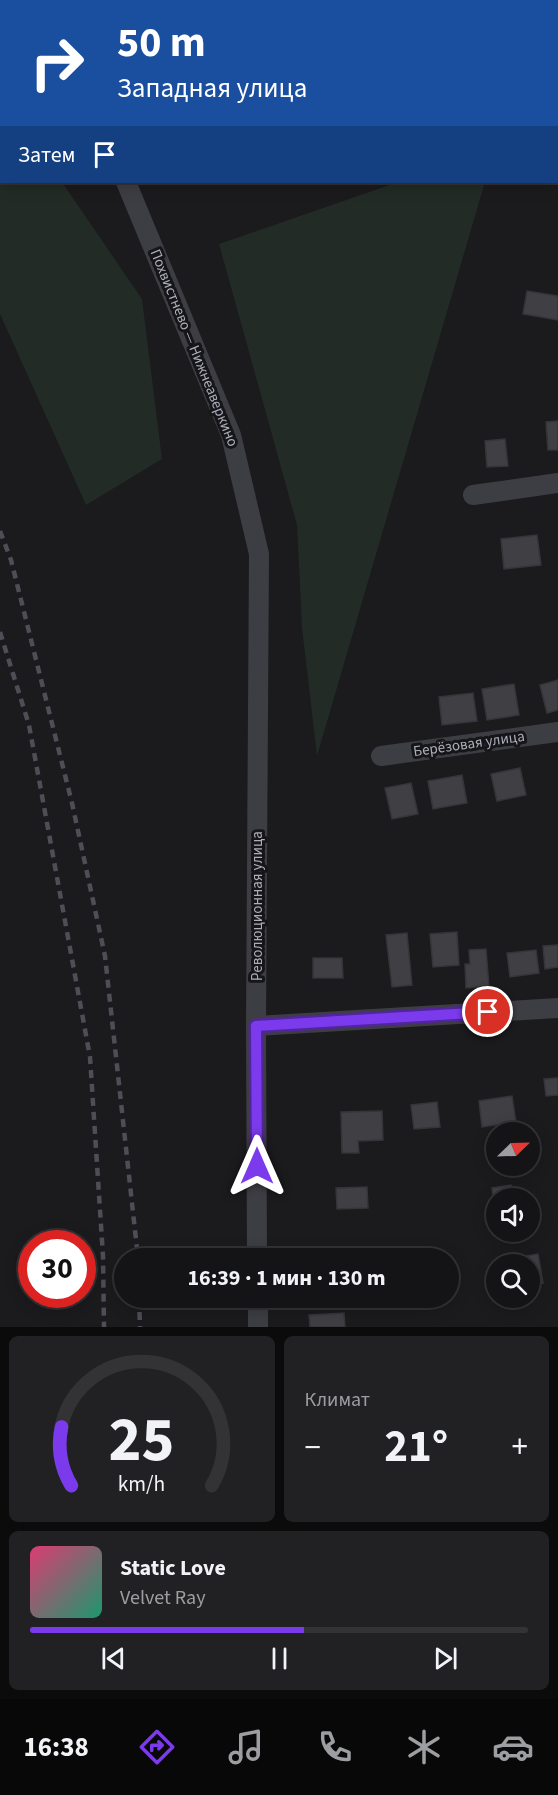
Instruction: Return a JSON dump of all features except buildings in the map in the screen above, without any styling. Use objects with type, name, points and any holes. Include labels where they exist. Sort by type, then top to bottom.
[{"type":"street","name":"Похвистнево — Нижнеаверкино","points":[[126,183],[231,435],[260,554]]},
{"type":"street","points":[[473,495],[558,483]]},
{"type":"street","name":"Революционная улица","points":[[257,1248],[256,1026],[260,554]]},
{"type":"street","name":"Берёзовая улица","points":[[381,756],[558,732]]},
{"type":"street","points":[[256,1026],[558,1008]]},
{"type":"street","points":[[258,1308],[258,1327]]},
{"type":"shaded area","points":[[0,183],[63,183],[142,299],[162,459],[86,505],[0,314]]},
{"type":"shaded area","points":[[395,183],[485,183],[317,756],[302,628],[297,525],[219,244]]},
{"type":"railway","points":[[0,531],[11,560],[72,803],[105,956],[137,1248]]},
{"type":"railway","points":[[0,632],[29,725],[90,1057],[103,1256],[104,1327]]},
{"type":"railway","points":[[139,1308],[140,1327]]},
{"type":"route","points":[[257,1166],[256,1026],[488,1012]]}]
